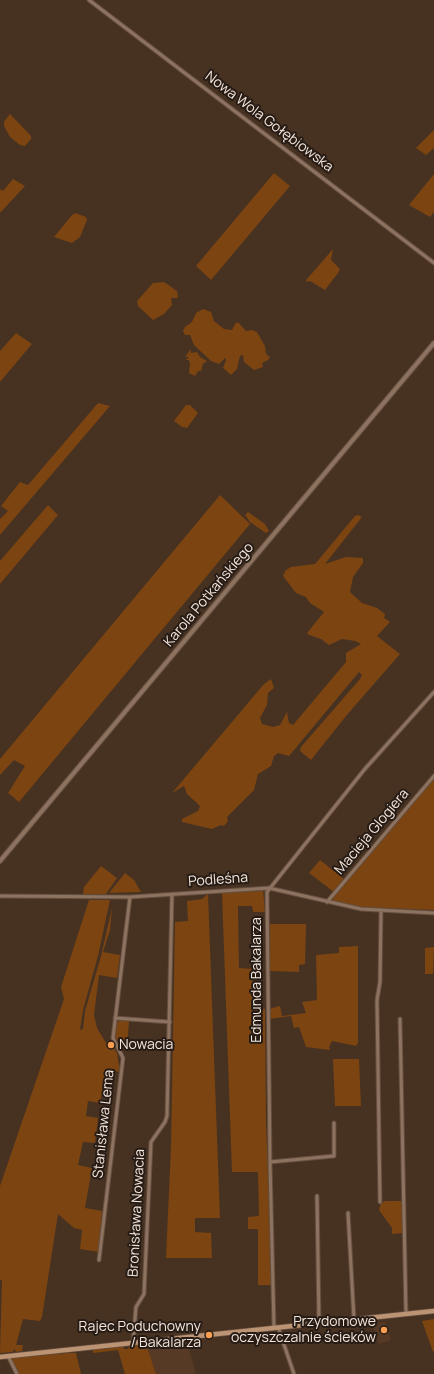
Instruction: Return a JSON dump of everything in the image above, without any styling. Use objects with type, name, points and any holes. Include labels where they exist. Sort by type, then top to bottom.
[{"type":"main road","points":[[0,1357],[434,1311]]},
{"type":"street","name":"Nowa Wola Gołębiowska","points":[[89,0],[434,262]]},
{"type":"street","name":"Karola Potkańskiego","points":[[0,861],[434,343]]},
{"type":"street","points":[[269,888],[364,770],[434,692]]},
{"type":"street","name":"Macieja Glogiera","points":[[327,902],[434,776]]},
{"type":"street","name":"Podleśna","points":[[0,896],[130,897],[269,888],[344,906],[434,913]]},
{"type":"street","name":"Edmunda Bakalarza","points":[[269,888],[267,892],[267,925],[270,1162],[276,1327],[294,1374]]},
{"type":"street","name":"Bronisława Nowacia","points":[[133,1343],[136,1307],[144,1294],[151,1142],[165,1122],[167,1116],[172,894]]},
{"type":"street","name":"Stanisława Lema","points":[[99,1260],[123,1058],[113,1038],[130,897]]},
{"type":"street","points":[[380,1202],[377,1000],[380,982],[381,910]]},
{"type":"street","points":[[115,1018],[170,1022]]},
{"type":"street","points":[[400,1019],[406,1314]]},
{"type":"street","points":[[270,1162],[334,1156],[334,1123]]},
{"type":"street","points":[[317,1196],[319,1323]]},
{"type":"street","points":[[348,1212],[354,1319]]},
{"type":"street","points":[[8,1356],[17,1374]]},
{"type":"shaded area","points":[[10,114],[31,136],[31,139],[25,146],[20,145],[10,137],[4,126],[4,122]]},
{"type":"shaded area","points":[[434,130],[434,148],[426,155],[416,148]]},
{"type":"shaded area","points":[[274,173],[290,186],[211,280],[196,266]]},
{"type":"shaded area","points":[[434,174],[434,212],[430,217],[409,205]]},
{"type":"shaded area","points":[[13,179],[25,186],[0,213],[0,189],[3,191]]},
{"type":"shaded area","points":[[75,213],[86,217],[87,220],[80,237],[72,243],[54,237],[72,215]]},
{"type":"shaded area","points":[[333,249],[331,260],[340,269],[325,290],[310,281],[306,282],[307,279]]},
{"type":"shaded area","points":[[164,282],[177,291],[178,298],[171,298],[172,305],[164,314],[153,320],[138,306],[137,301],[153,283]]},
{"type":"shaded area","points":[[203,309],[211,312],[214,321],[224,329],[232,330],[238,322],[246,331],[252,330],[257,332],[265,346],[266,354],[270,357],[262,363],[263,367],[254,370],[244,362],[243,355],[240,356],[237,369],[231,375],[223,368],[226,360],[225,358],[219,364],[211,361],[194,345],[190,335],[185,335],[183,331],[185,327],[192,322],[196,313]]},
{"type":"shaded area","points":[[16,333],[32,344],[0,382],[0,351]]},
{"type":"shaded area","points":[[191,349],[191,353],[197,352],[200,357],[207,361],[203,364],[201,371],[198,371],[195,376],[189,373],[190,364],[189,360],[186,360],[189,357],[185,357]]},
{"type":"shaded area","points":[[98,403],[110,406],[0,535],[0,519],[8,511],[1,506],[20,482],[28,485]]},
{"type":"shaded area","points":[[186,405],[190,405],[198,413],[187,428],[182,427],[174,421]]},
{"type":"shaded area","points":[[220,495],[250,524],[19,802],[8,793],[25,766],[14,760],[0,775],[0,759]]},
{"type":"shaded area","points":[[48,505],[58,515],[0,584],[0,561]]},
{"type":"shaded area","points":[[248,512],[265,524],[269,531],[266,533],[250,522],[245,515]]},
{"type":"shaded area","points":[[358,515],[362,517],[325,564],[346,557],[363,558],[363,563],[353,577],[350,592],[362,603],[377,608],[385,614],[384,618],[390,622],[377,636],[400,654],[346,716],[311,760],[300,751],[301,747],[360,679],[362,675],[359,672],[289,756],[278,753],[274,756],[271,766],[258,774],[254,790],[227,817],[228,821],[224,826],[221,825],[212,829],[182,822],[182,819],[198,811],[200,806],[187,794],[184,786],[172,793],[264,684],[271,679],[274,688],[268,693],[267,705],[260,718],[262,724],[273,727],[280,725],[287,712],[289,723],[293,725],[346,662],[346,653],[361,644],[355,641],[342,639],[329,645],[321,639],[309,635],[307,633],[324,612],[310,603],[306,597],[296,593],[283,576],[285,571],[291,567],[315,564],[355,516]]},
{"type":"shaded area","points":[[434,779],[434,910],[359,907],[336,902],[332,899]]},
{"type":"shaded area","points":[[320,860],[344,879],[334,892],[309,873]]},
{"type":"shaded area","points":[[101,866],[117,878],[106,894],[83,894],[84,887]]},
{"type":"shaded area","points":[[125,873],[134,880],[141,892],[109,893]]},
{"type":"shaded area","points":[[263,890],[265,912],[253,912],[252,906],[238,906],[239,968],[252,969],[253,1011],[265,1009],[266,1121],[272,1285],[258,1285],[258,1229],[248,1229],[248,1217],[259,1216],[258,1172],[232,1172],[222,893]]},
{"type":"shaded area","points":[[208,894],[220,1218],[195,1218],[195,1232],[211,1233],[212,1258],[166,1258],[171,1147],[175,922],[188,921],[187,901],[202,899]]},
{"type":"shaded area","points":[[89,900],[110,900],[98,956],[83,1010],[80,1030],[83,1029],[85,1011],[101,956],[112,908],[110,930],[103,952],[120,955],[117,978],[99,975],[94,1015],[97,1028],[106,1043],[113,1047],[117,1053],[120,1072],[106,1069],[100,1103],[88,1101],[86,1116],[98,1118],[95,1143],[83,1142],[78,1165],[92,1168],[85,1208],[102,1211],[99,1252],[80,1249],[82,1230],[74,1228],[58,1214],[42,1317],[40,1321],[23,1319],[16,1345],[23,1345],[22,1351],[16,1352],[15,1349],[12,1352],[0,1353],[2,1280],[0,1280],[0,1186],[64,999],[61,987]]},
{"type":"shaded area","points":[[269,924],[306,924],[305,964],[299,965],[299,972],[269,971]]},
{"type":"shaded area","points":[[358,946],[358,1043],[356,1046],[332,1041],[329,1047],[330,1050],[306,1047],[299,1027],[294,1028],[291,1016],[269,1019],[269,1009],[280,1006],[282,1016],[306,1013],[302,1002],[317,1000],[316,955],[339,953],[339,947]]},
{"type":"shaded area","points":[[434,947],[433,974],[425,974],[425,948]]},
{"type":"shaded area","points":[[119,1021],[129,1021],[127,1048],[124,1049],[115,1037],[116,1024]]},
{"type":"shaded area","points":[[333,1059],[359,1059],[361,1106],[335,1106]]},
{"type":"shaded area","points":[[385,1201],[403,1201],[403,1233],[392,1234],[392,1228],[379,1210],[381,1203]]},
{"type":"shaded area","points":[[434,1319],[434,1351],[433,1352],[422,1321]]},
{"type":"shaded area","points":[[385,1322],[391,1340],[379,1344],[372,1324]]},
{"type":"shaded area","points":[[187,1342],[196,1374],[156,1374],[147,1347]]},
{"type":"shaded area","points":[[154,1343],[156,1346],[147,1347],[156,1374],[125,1374],[118,1350],[93,1353],[93,1349],[123,1346],[124,1349],[128,1349],[130,1345],[139,1344],[139,1347],[143,1347],[145,1344]]},
{"type":"shaded area","points":[[76,1353],[81,1374],[19,1374],[11,1361],[12,1358]]},
{"type":"place","name":"Nowacia","points":[[111,1045]]},
{"type":"place","name":"Przydomowe oczyszczalnie ścieków","points":[[384,1330]]},
{"type":"place","name":"Rajec Poduchowny / Bakalarza","points":[[209,1335]]}]
